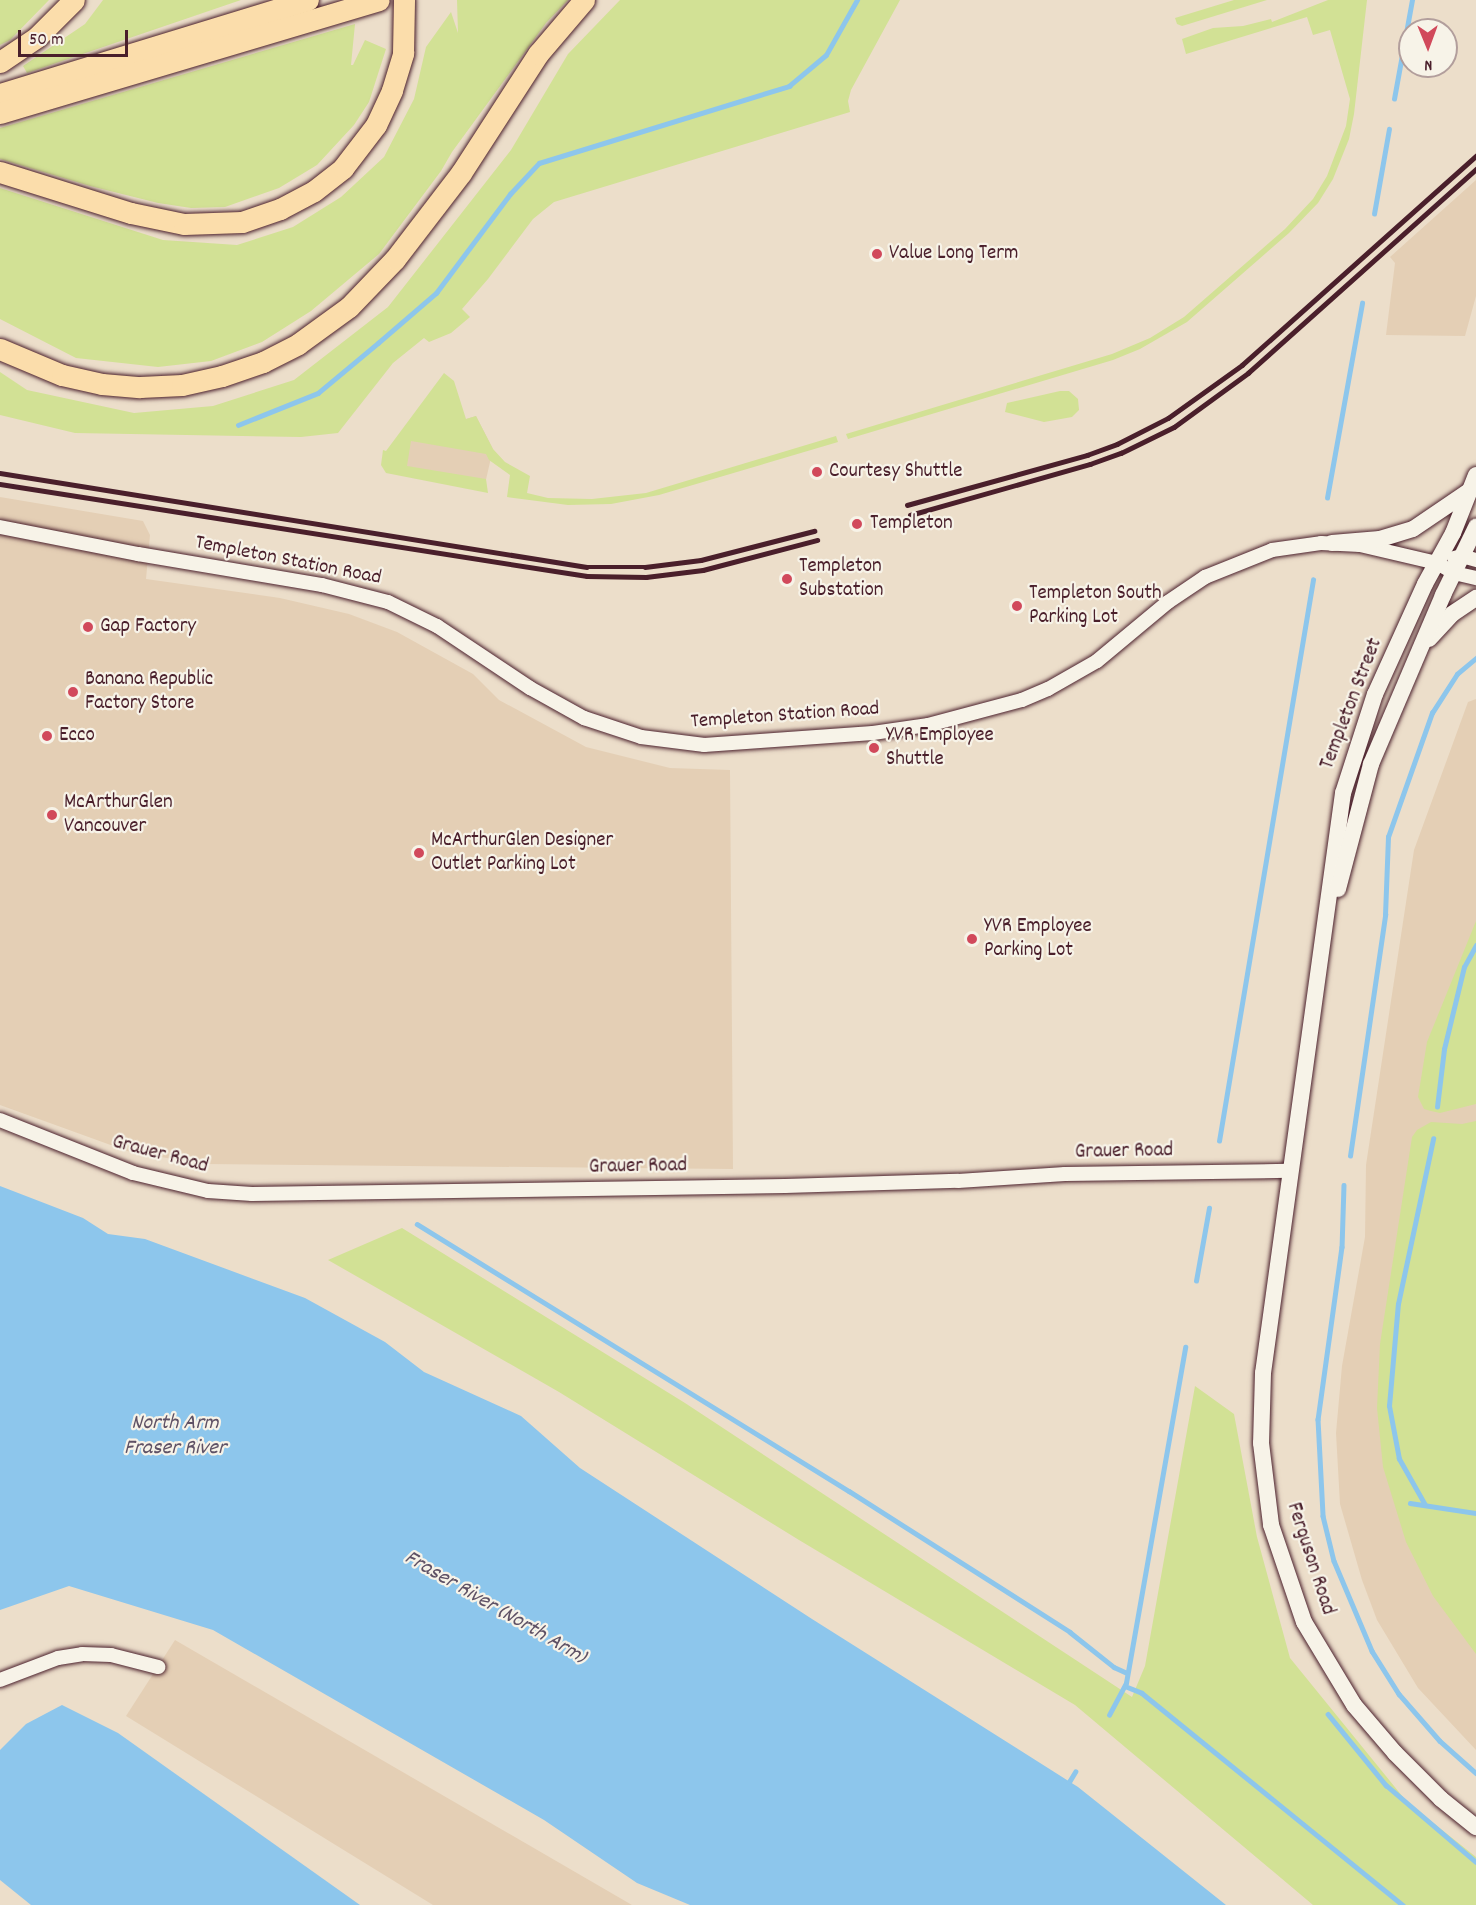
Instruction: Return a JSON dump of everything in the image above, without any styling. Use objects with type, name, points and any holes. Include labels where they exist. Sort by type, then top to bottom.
[{"type":"main road","points":[[0,62],[37,37],[74,0]]},
{"type":"main road","points":[[0,94],[308,0]]},
{"type":"main road","points":[[0,113],[378,0]]},
{"type":"main road","points":[[0,172],[168,222],[222,224],[263,216],[314,191],[355,155],[376,125],[392,90],[403,53],[406,30],[404,0]]},
{"type":"main road","points":[[0,349],[62,375],[102,384],[140,387],[182,385],[222,376],[263,362],[298,344],[349,307],[395,259],[461,172],[538,54],[584,0]]},
{"type":"street","points":[[1332,543],[1380,538],[1407,531],[1425,522],[1473,483]]},
{"type":"street","name":"Templeton Street","points":[[1289,1171],[1322,963],[1343,793],[1375,694],[1473,483]]},
{"type":"street","name":"Templeton Station Road","points":[[0,527],[138,554],[322,585],[388,602],[437,626],[530,688],[584,718],[641,737],[704,745],[873,733],[937,723],[992,709],[1039,693],[1075,675],[1205,577],[1272,550],[1332,543],[1360,545],[1437,563],[1454,573],[1476,578]]},
{"type":"street","name":"Templeton Street","points":[[1322,963],[1345,862],[1371,764],[1407,676],[1454,573],[1469,558],[1476,527]]},
{"type":"street","points":[[1437,563],[1469,558]]},
{"type":"street","points":[[1407,676],[1438,627],[1461,606],[1476,598]]},
{"type":"street","name":"Grauer Road","points":[[0,1120],[133,1173],[208,1191],[252,1194],[785,1186],[958,1181],[1065,1174],[1289,1171]]},
{"type":"street","name":"Ferguson Road","points":[[1289,1171],[1263,1381],[1262,1443],[1271,1525],[1304,1622],[1354,1706],[1395,1753],[1441,1799],[1476,1827]]},
{"type":"street","points":[[0,1680],[58,1658],[82,1654],[111,1654],[158,1667]]},
{"type":"shaded area","points":[[1476,180],[1476,296],[1465,336],[1386,335],[1395,263],[1390,257]]},
{"type":"shaded area","points":[[476,416],[493,449],[485,484],[389,467],[423,419],[453,423]]},
{"type":"shaded area","name":"McArthurGlen Designer Outlet Parking Lot","points":[[0,497],[143,521],[150,535],[146,579],[280,598],[349,614],[397,632],[473,674],[499,700],[586,747],[670,768],[730,770],[733,1169],[204,1164],[130,1152],[0,1105]]},
{"type":"shaded area","points":[[1476,699],[1476,1750],[1418,1688],[1377,1620],[1362,1580],[1340,1504],[1336,1433],[1342,1366],[1365,1237],[1366,1165],[1414,850],[1468,702]]},
{"type":"shaded area","points":[[175,1640],[632,1905],[433,1905],[126,1716]]},
{"type":"green space","points":[[0,0],[49,0],[10,40],[0,45]]},
{"type":"green space","points":[[103,0],[241,0],[27,73],[23,66],[85,24]]},
{"type":"green space","points":[[457,0],[568,0],[546,23],[379,254],[311,311],[262,342],[211,361],[158,367],[76,358],[0,319],[0,188],[163,240],[237,245],[293,227],[341,197],[384,157],[414,99],[426,47],[451,12],[458,33]]},
{"type":"green space","points":[[620,0],[900,0],[851,90],[848,101],[850,112],[554,202],[533,219],[488,279],[462,309],[470,317],[451,333],[429,342],[424,338],[393,363],[338,433],[301,437],[75,433],[0,415],[0,372],[27,390],[134,413],[213,406],[294,380],[388,307],[511,150],[568,54]]},
{"type":"green space","points":[[1234,0],[1267,0],[1182,26],[1177,24],[1175,18]]},
{"type":"green space","points":[[1328,0],[1367,0],[1354,114],[1349,139],[1333,179],[1318,203],[1289,233],[1187,322],[1140,349],[1113,360],[848,439],[846,434],[1112,354],[1150,338],[1184,317],[1285,229],[1313,199],[1327,176],[1346,126],[1350,99],[1330,30],[1313,35],[1307,17],[1186,54],[1182,39],[1213,28],[1243,26],[1271,19],[1272,22]]},
{"type":"green space","points":[[355,24],[351,65],[365,40],[386,49],[369,102],[354,125],[317,165],[279,188],[225,207],[191,208],[158,203],[90,186],[0,159],[0,128]]},
{"type":"green space","points":[[444,373],[454,381],[466,419],[476,416],[493,449],[505,462],[530,476],[527,493],[548,498],[592,499],[646,493],[836,436],[838,442],[659,495],[611,504],[568,505],[507,497],[510,475],[489,460],[486,454],[411,441],[407,466],[486,479],[488,493],[386,473],[381,465],[383,450],[386,451]]},
{"type":"green space","points":[[1069,391],[1078,399],[1079,410],[1072,417],[1044,422],[1005,412],[1007,403]]},
{"type":"green space","points":[[1476,921],[1476,1104],[1440,1113],[1424,1109],[1418,1097],[1427,1042]]},
{"type":"green space","points":[[1476,1121],[1476,1654],[1433,1596],[1406,1542],[1383,1467],[1377,1408],[1380,1344],[1412,1137],[1417,1130],[1431,1122],[1462,1124]]},
{"type":"green space","points":[[402,1228],[685,1403],[1132,1697],[1145,1666],[1195,1386],[1234,1414],[1257,1537],[1290,1658],[1407,1802],[1476,1857],[1476,1905],[1313,1905],[1075,1705],[799,1540],[559,1392],[328,1260]]},
{"type":"water","name":"North Arm Fraser River","points":[[0,1186],[83,1218],[108,1234],[145,1239],[305,1298],[385,1342],[424,1372],[521,1416],[580,1468],[812,1619],[1078,1787],[1226,1905],[690,1905],[637,1883],[544,1820],[213,1630],[69,1586],[0,1610]]},
{"type":"water","points":[[62,1705],[118,1733],[360,1905],[31,1905],[0,1880],[0,1750],[26,1724]]},
{"type":"waterway","points":[[238,425],[318,393],[436,293],[510,194],[539,163],[789,86],[826,55],[857,0]]},
{"type":"waterway","points":[[1394,99],[1412,0]]},
{"type":"waterway","points":[[1374,214],[1389,129]]},
{"type":"waterway","points":[[1327,498],[1362,303]]},
{"type":"waterway","points":[[1219,1141],[1313,580]]},
{"type":"waterway","points":[[1350,1156],[1385,915],[1388,837],[1432,713],[1457,674],[1476,658]]},
{"type":"waterway","points":[[1437,1107],[1444,1049],[1464,967],[1476,945]]},
{"type":"waterway","points":[[1425,1505],[1399,1459],[1389,1406],[1398,1304],[1433,1139]]},
{"type":"waterway","points":[[1344,1185],[1342,1247],[1318,1419],[1323,1516],[1334,1561],[1372,1651],[1399,1694],[1440,1741],[1476,1773]]},
{"type":"waterway","points":[[1196,1281],[1209,1208]]},
{"type":"waterway","points":[[417,1224],[849,1491],[1070,1632],[1114,1667],[1127,1673]]},
{"type":"waterway","points":[[1109,1715],[1126,1683],[1185,1347]]},
{"type":"waterway","points":[[1410,1503],[1476,1513]]},
{"type":"waterway","points":[[1125,1686],[1142,1693],[1403,1905]]},
{"type":"waterway","points":[[1328,1714],[1386,1785],[1476,1862]]},
{"type":"waterway","points":[[1069,1782],[1075,1772]]},
{"type":"railway","points":[[907,505],[1087,455],[1117,444],[1168,418],[1242,365],[1476,156]]},
{"type":"railway","points":[[910,515],[1090,464],[1121,453],[1174,427],[1248,373],[1476,169]]},
{"type":"railway","points":[[0,473],[587,567],[645,567],[701,560],[814,531]]},
{"type":"railway","points":[[0,484],[587,576],[646,577],[703,570],[817,540]]},
{"type":"place","name":"Value Long Term","points":[[877,254]]},
{"type":"place","name":"Courtesy Shuttle","points":[[817,472]]},
{"type":"place","name":"Templeton","points":[[857,524]]},
{"type":"place","name":"Templeton Substation","points":[[787,579]]},
{"type":"place","name":"Templeton South Parking Lot","points":[[1017,606]]},
{"type":"place","name":"Gap Factory","points":[[88,627]]},
{"type":"place","name":"Banana Republic Factory Store","points":[[73,692]]},
{"type":"place","name":"Ecco","points":[[47,736]]},
{"type":"place","name":"YVR Employee Shuttle","points":[[874,748]]},
{"type":"place","name":"McArthurGlen Vancouver","points":[[52,815]]},
{"type":"place","name":"McArthurGlen Designer Outlet Parking Lot","points":[[419,853]]},
{"type":"place","name":"YVR Employee Parking Lot","points":[[972,939]]},
{"type":"water label","name":"Fraser River (North Arm)","points":[[495,1608]]}]
